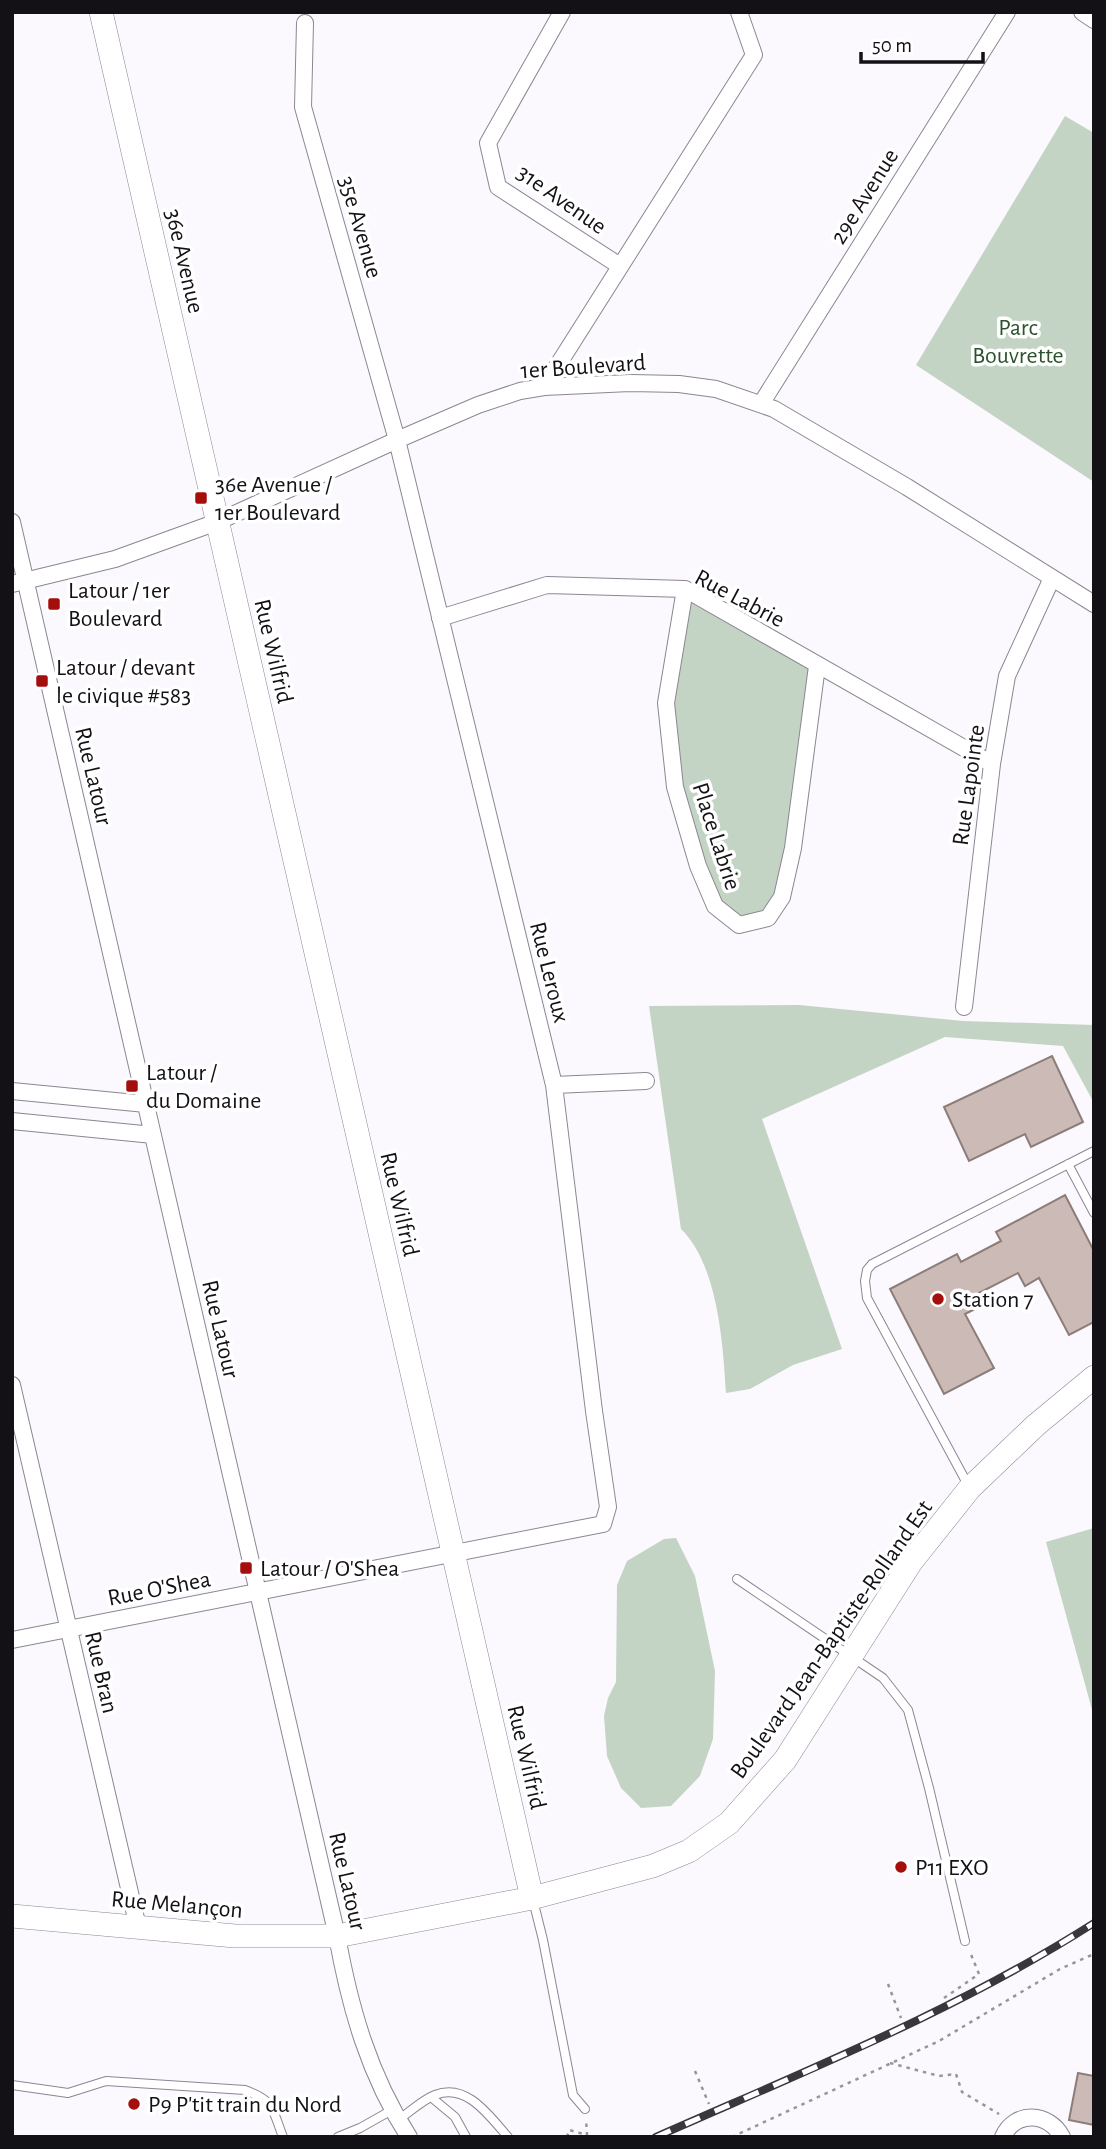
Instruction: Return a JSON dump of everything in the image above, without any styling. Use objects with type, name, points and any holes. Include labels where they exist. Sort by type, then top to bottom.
[{"type":"street","name":"36e Avenue","points":[[101,12],[217,522]]},
{"type":"street","name":"31e Avenue","points":[[562,12],[488,144],[498,187],[620,266]]},
{"type":"street","name":"31e Avenue","points":[[544,387],[754,55],[739,12]]},
{"type":"street","name":"29e Avenue","points":[[761,404],[1007,12]]},
{"type":"street","points":[[1082,12],[1094,20]]},
{"type":"street","name":"35e Avenue","points":[[305,23],[303,107],[397,440]]},
{"type":"street","name":"1er Boulevard","points":[[19,583],[115,559],[217,522],[397,440],[478,405],[520,391],[544,387],[630,383],[679,384],[716,389],[774,409],[907,487],[1094,604]]},
{"type":"street","name":"Rue Leroux","points":[[397,440],[554,1085],[608,1507],[603,1524]]},
{"type":"street","name":"Rue Latour","points":[[12,522],[19,583],[146,1104],[346,1984],[362,2043],[382,2091],[409,2137]]},
{"type":"street","name":"Rue Wilfrid","points":[[217,522],[532,1898]]},
{"type":"street","name":"Rue Lapointe","points":[[964,1007],[992,764],[1007,676],[1052,578]]},
{"type":"street","name":"Rue Labrie","points":[[440,618],[547,585],[685,589],[992,764]]},
{"type":"street","name":"Place Labrie","points":[[685,589],[666,703],[674,787],[698,866],[715,906],[739,925],[768,918],[782,897],[793,848],[817,666]]},
{"type":"street","points":[[554,1085],[646,1081]]},
{"type":"street","points":[[12,1091],[146,1104]]},
{"type":"street","points":[[12,1121],[153,1135]]},
{"type":"street","name":"Boulevard Jean-Baptiste-Rolland Est","points":[[337,1936],[532,1898],[653,1866],[689,1851],[729,1823],[785,1760],[911,1562],[970,1488],[1036,1425],[1094,1377]]},
{"type":"street","name":"Rue Bran","points":[[12,1385],[138,1927]]},
{"type":"street","name":"Rue O'Shea","points":[[12,1640],[603,1524]]},
{"type":"street","name":"Rue Melançon","points":[[12,1916],[246,1937],[337,1936]]},
{"type":"street","points":[[1003,2137],[1013,2123],[1032,2117],[1051,2122],[1062,2137]]},
{"type":"lane","points":[[970,1488],[867,1298],[867,1270],[872,1264],[1094,1151]]},
{"type":"lane","points":[[1068,1164],[1094,1213]]},
{"type":"lane","points":[[737,1579],[883,1678],[908,1710],[965,1941]]},
{"type":"lane","points":[[532,1898],[573,2095],[585,2109]]},
{"type":"lane","points":[[12,2085],[68,2093],[106,2081],[245,2090],[265,2097],[271,2104],[284,2137]]},
{"type":"lane","points":[[338,2137],[447,2092],[476,2102],[508,2137]]},
{"type":"lane","points":[[431,2097],[455,2118],[466,2137]]},
{"type":"path","points":[[944,1998],[979,1974],[965,1941]]},
{"type":"path","points":[[732,2137],[939,2041],[1060,1969],[1094,1954]]},
{"type":"path","points":[[888,1984],[901,2018]]},
{"type":"path","points":[[890,2063],[939,2076],[956,2074],[962,2092],[985,2106]]},
{"type":"path","points":[[695,2071],[709,2104]]},
{"type":"path","points":[[567,2137],[569,2130],[588,2136],[585,2109]]},
{"type":"green space","name":"Parc Bouvrette","points":[[1065,116],[1094,133],[1094,482],[916,365]]},
{"type":"green space","points":[[685,589],[817,666],[793,848],[768,918],[739,925],[715,906],[698,866],[666,703]]},
{"type":"green space","points":[[799,1005],[963,1021],[1094,1025],[1094,1103],[1063,1046],[945,1037],[762,1119],[842,1349],[793,1365],[750,1389],[726,1393],[720,1329],[711,1284],[693,1244],[681,1229],[649,1006]]},
{"type":"green space","points":[[1094,1528],[1094,1717],[1046,1542]]},
{"type":"green space","points":[[676,1538],[695,1576],[715,1671],[713,1739],[700,1776],[671,1806],[641,1808],[621,1788],[607,1756],[604,1716],[608,1698],[616,1682],[617,1585],[627,1561],[664,1539]]},
{"type":"building","points":[[1052,1056],[1083,1122],[1031,1147],[1025,1134],[969,1161],[944,1107]]},
{"type":"building","name":"Station 7","points":[[1065,1195],[1094,1251],[1094,1322],[1069,1335],[1039,1278],[1025,1286],[1018,1273],[977,1294],[983,1305],[965,1314],[994,1368],[944,1394],[890,1289],[957,1254],[961,1262],[1001,1241],[996,1232]]},
{"type":"building","points":[[1078,2073],[1094,2076],[1094,2125],[1069,2120]]},
{"type":"railway","points":[[656,2137],[934,2012],[1042,1955],[1094,1923]]},
{"type":"place","name":"36e Avenue / 1er Boulevard","points":[[201,498]]},
{"type":"place","name":"Latour / 1er Boulevard","points":[[54,604]]},
{"type":"place","name":"Latour / devant le civique #583","points":[[42,681]]},
{"type":"place","name":"Latour / du Domaine","points":[[132,1086]]},
{"type":"place","name":"Station 7","points":[[938,1299]]},
{"type":"place","name":"Latour / O'Shea","points":[[246,1568]]},
{"type":"place","name":"P11 EXO","points":[[901,1867]]},
{"type":"place","name":"P9 P'tit train du Nord","points":[[134,2104]]}]
